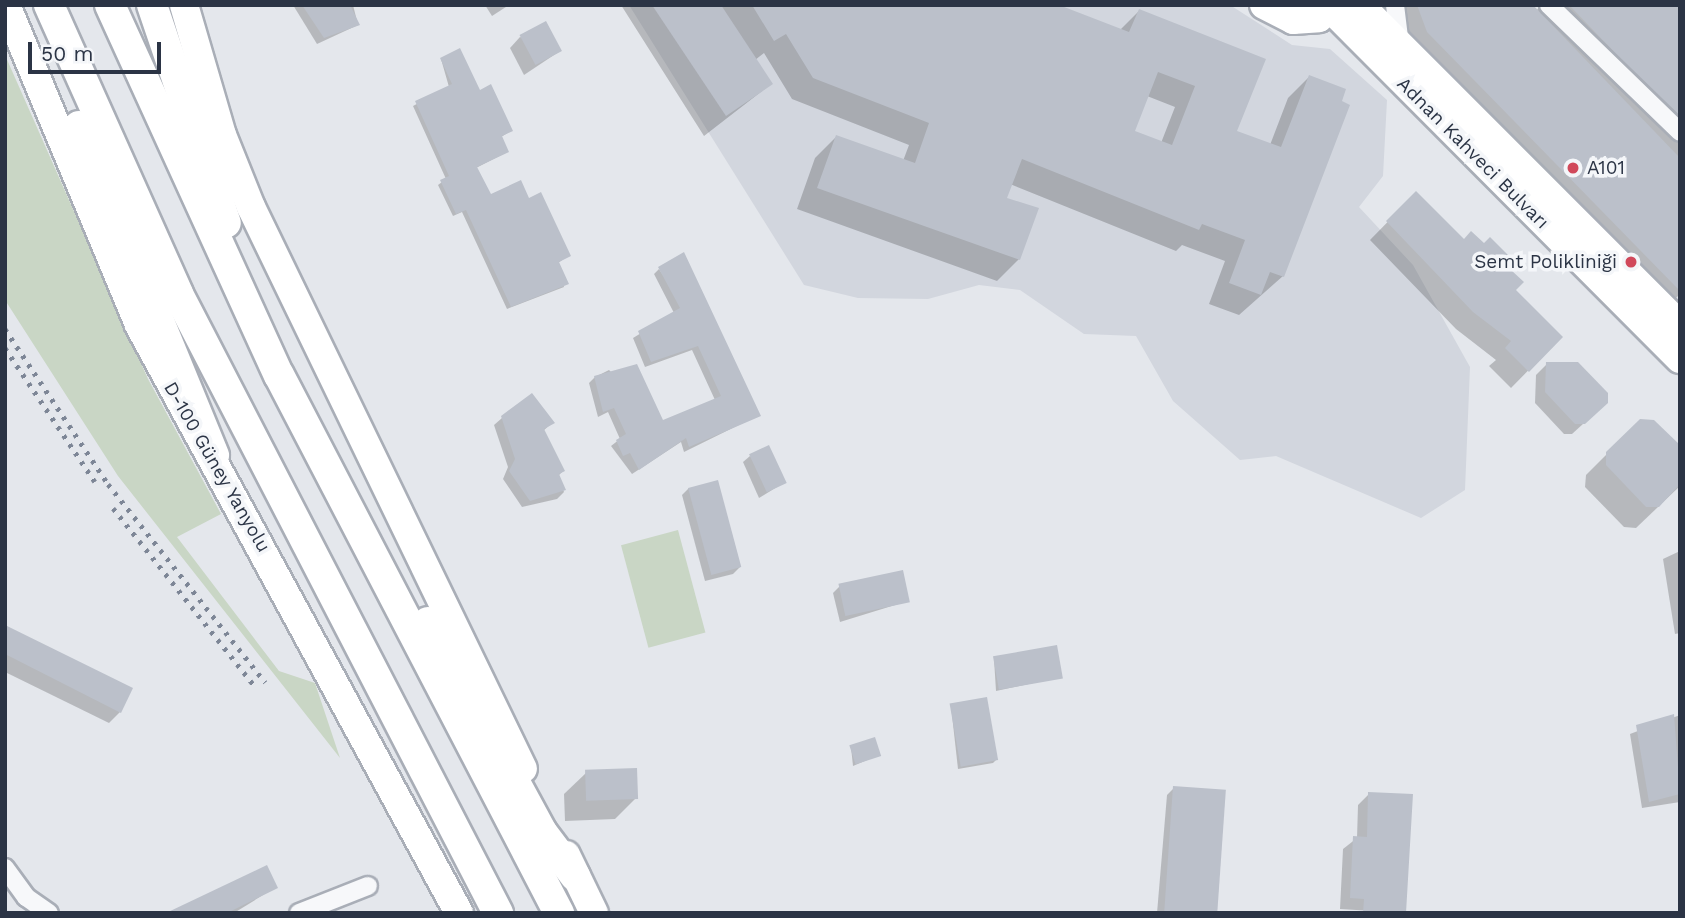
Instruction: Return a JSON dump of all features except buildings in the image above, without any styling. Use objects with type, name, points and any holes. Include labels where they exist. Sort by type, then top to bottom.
[{"type":"highway","points":[[47,5],[63,84],[214,455]]},
{"type":"highway","points":[[47,5],[201,342],[498,913]]},
{"type":"highway","points":[[110,5],[279,375],[559,913]]},
{"type":"highway","points":[[152,5],[279,375]]},
{"type":"highway","points":[[337,488],[395,564],[542,832],[575,876]]},
{"type":"main road","points":[[184,5],[196,54],[251,206],[594,913]]},
{"type":"main road","points":[[196,54],[200,5]]},
{"type":"main road","points":[[1265,5],[1293,20],[1319,18],[1329,6]]},
{"type":"main road","name":"Adnan Kahveci Bulvarı","points":[[1360,5],[1680,325]]},
{"type":"main road","name":"Adnan Kahveci Bulvarı","points":[[1329,6],[1680,359]]},
{"type":"main road","name":"D-100 Güney Yanyolu","points":[[9,16],[139,326],[214,455],[459,913]]},
{"type":"street","points":[[1395,5],[1402,48]]},
{"type":"street","points":[[1549,5],[1680,132]]},
{"type":"street","points":[[5,868],[26,897],[49,913]]},
{"type":"street","points":[[299,913],[368,886]]},
{"type":"shaded area","points":[[629,5],[1230,5],[1292,45],[1330,49],[1387,100],[1383,176],[1359,207],[1413,265],[1470,367],[1465,490],[1421,518],[1276,456],[1240,460],[1173,401],[1136,336],[1084,334],[1020,290],[979,285],[928,299],[858,298],[804,285]]},
{"type":"green space","points":[[5,55],[148,379],[221,514],[177,537],[279,671],[315,683],[340,758],[118,476],[5,300]]},
{"type":"green space","points":[[678,530],[705,632],[648,648],[621,545]]},
{"type":"railway","points":[[5,329],[108,484],[265,682]]},
{"type":"railway","points":[[5,348],[95,482]]},
{"type":"railway","points":[[113,508],[256,688]]},
{"type":"place","name":"A101","points":[[1573,168]]},
{"type":"place","name":"Semt Polikliniği","points":[[1631,262]]}]
